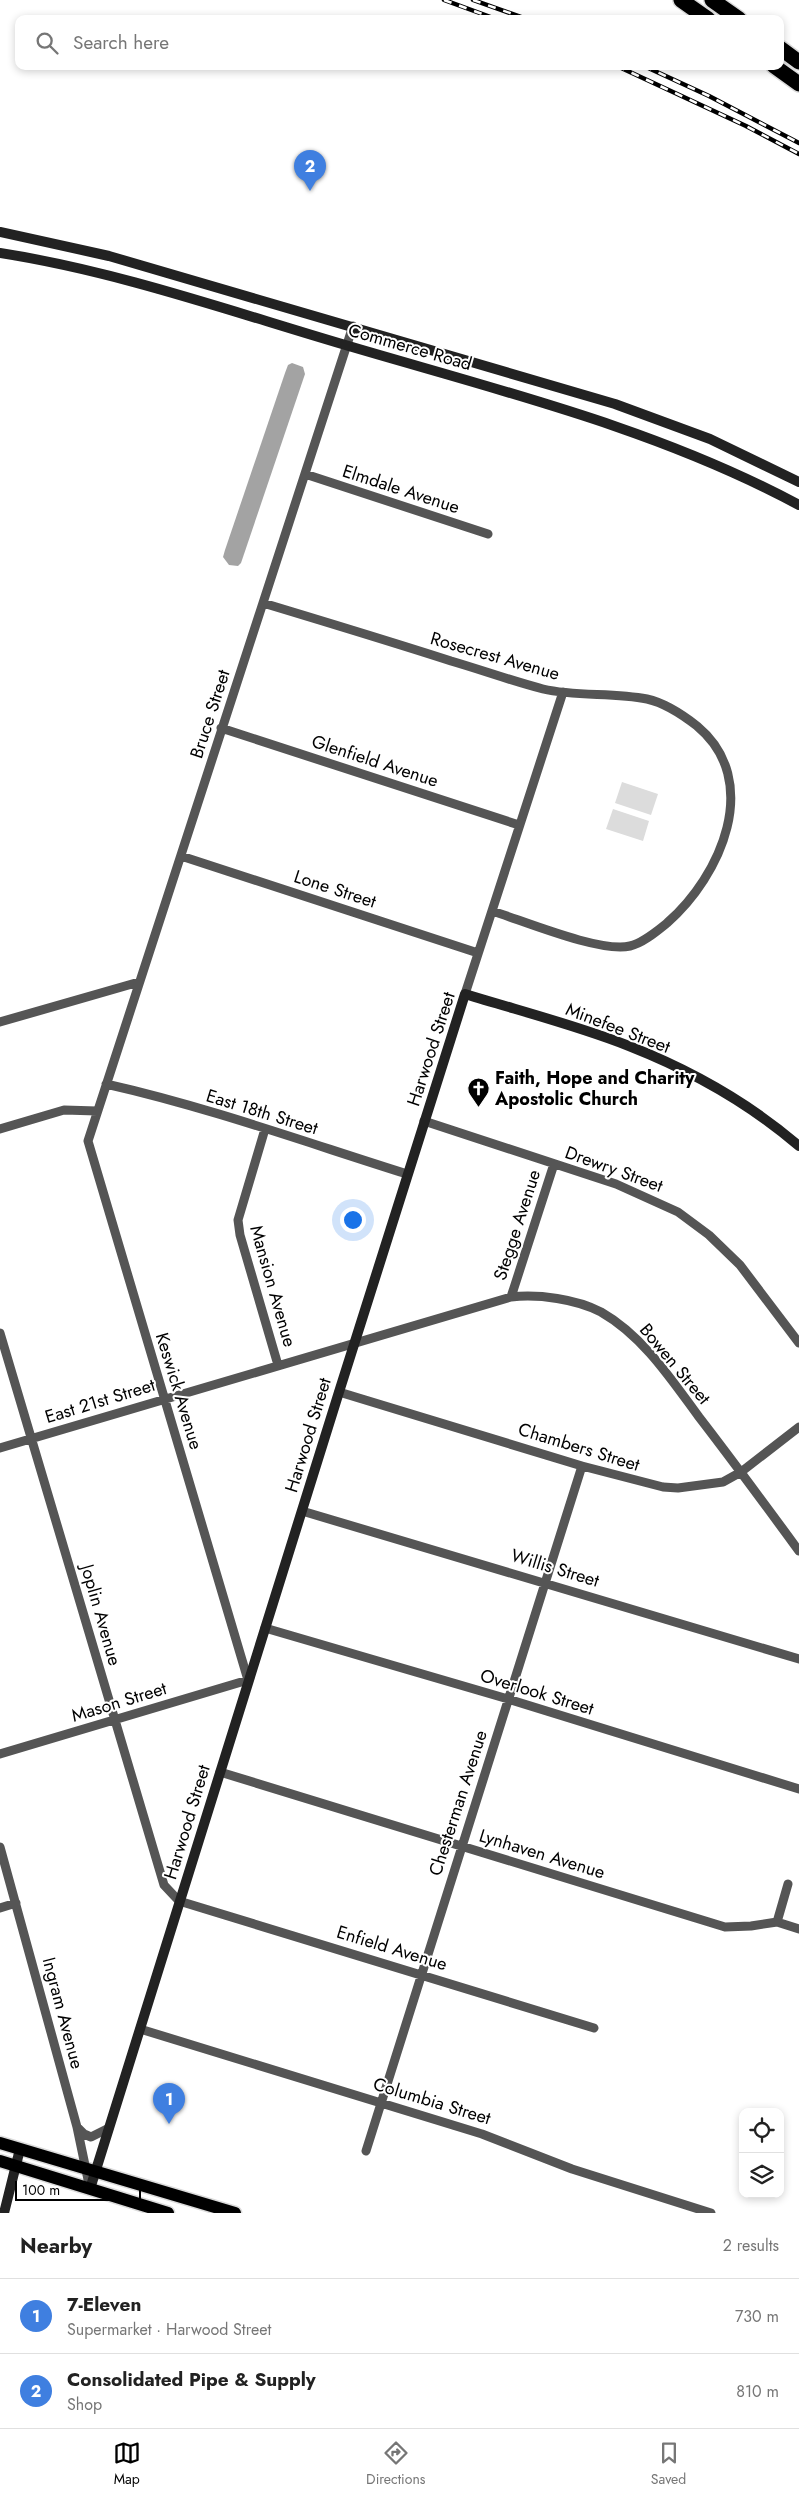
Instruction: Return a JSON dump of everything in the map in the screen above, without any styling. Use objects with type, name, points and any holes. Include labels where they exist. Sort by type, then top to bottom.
[{"type":"highway","points":[[682,0],[703,15]]},
{"type":"highway","points":[[712,0],[733,15]]},
{"type":"highway","points":[[784,51],[799,62]]},
{"type":"highway","points":[[780,70],[799,84]]},
{"type":"main road","name":"Commerce Road","points":[[0,232],[109,256],[592,396],[652,416],[725,446],[799,482]]},
{"type":"main road","name":"Commerce Road","points":[[0,253],[106,276],[634,432],[705,459],[799,505]]},
{"type":"main road","name":"Harwood Street","points":[[90,2189],[91,2170],[108,2128],[140,2029],[338,1392],[465,994]]},
{"type":"main road","name":"Minefee Street","points":[[465,994],[610,1039],[649,1054],[745,1104],[799,1146]]},
{"type":"main road","points":[[0,2143],[235,2213]]},
{"type":"main road","points":[[4,2213],[20,2149]]},
{"type":"main road","points":[[0,2162],[168,2213]]},
{"type":"street","name":"Bruce Street","points":[[97,1111],[353,326]]},
{"type":"street","name":"Elmdale Avenue","points":[[305,474],[488,534]]},
{"type":"street","name":"Rosecrest Avenue","points":[[263,603],[543,689],[648,699],[675,711],[697,727],[716,746],[726,767],[731,792],[730,817],[714,863],[697,891],[678,913],[655,932],[632,946],[606,948],[492,911]]},
{"type":"street","name":"Harwood Street","points":[[465,994],[564,692]]},
{"type":"street","name":"Glenfield Avenue","points":[[221,728],[519,826]]},
{"type":"street","name":"Lone Street","points":[[181,856],[478,953]]},
{"type":"street","points":[[0,1022],[140,982]]},
{"type":"street","name":"East 18th Street","points":[[106,1084],[137,1091],[265,1129],[407,1174]]},
{"type":"street","points":[[0,1129],[64,1110],[97,1111]]},
{"type":"street","name":"Keswick Avenue","points":[[97,1111],[88,1145],[248,1680]]},
{"type":"street","name":"Drewry Street","points":[[424,1121],[632,1189],[678,1212],[709,1235],[740,1265],[799,1343]]},
{"type":"street","name":"Mansion Avenue","points":[[265,1129],[238,1220],[240,1235],[278,1365]]},
{"type":"street","name":"Stegge Avenue","points":[[511,1296],[554,1164]]},
{"type":"street","name":"Bowen Street","points":[[354,1343],[511,1296],[552,1299],[579,1304],[601,1313],[622,1327],[655,1359],[799,1552]]},
{"type":"street","name":"Joplin Avenue","points":[[0,1333],[164,1885],[180,1901]]},
{"type":"street","name":"East 21st Street","points":[[0,1448],[354,1343]]},
{"type":"street","name":"Chambers Street","points":[[338,1392],[582,1466],[664,1487],[717,1483],[741,1472],[799,1427]]},
{"type":"street","name":"Chesterman Avenue","points":[[366,2151],[582,1466]]},
{"type":"street","name":"Willis Street","points":[[302,1511],[799,1659]]},
{"type":"street","name":"Overlook Street","points":[[265,1628],[508,1699],[799,1789]]},
{"type":"street","name":"Mason Street","points":[[0,1754],[248,1680]]},
{"type":"street","name":"Lynhaven Avenue","points":[[220,1772],[725,1927],[751,1926],[776,1922],[799,1929]]},
{"type":"street","name":"Ingram Avenue","points":[[0,1847],[77,2127],[91,2170]]},
{"type":"street","points":[[776,1922],[788,1884]]},
{"type":"street","name":"Enfield Avenue","points":[[180,1901],[594,2028]]},
{"type":"street","points":[[0,1908],[16,1903]]},
{"type":"street","name":"Columbia Street","points":[[140,2029],[482,2134],[572,2169],[711,2213]]},
{"type":"street","points":[[77,2127],[82,2133],[91,2137],[108,2128]]},
{"type":"shaded area","points":[[292,363],[303,367],[305,374],[241,563],[238,566],[229,565],[223,557],[225,550],[285,373],[288,365]]},
{"type":"shaded area","points":[[622,782],[658,794],[651,815],[615,803]]},
{"type":"shaded area","points":[[613,809],[649,821],[643,841],[606,829]]},
{"type":"railway","points":[[444,0],[485,15]]},
{"type":"railway","points":[[473,0],[516,15]]},
{"type":"railway","points":[[626,70],[746,126],[799,154]]},
{"type":"railway","points":[[653,70],[709,96],[799,143]]},
{"type":"place","name":"Consolidated Pipe & Supply","points":[[310,191]]},
{"type":"place","name":"Faith, Hope and Charity Apostolic Church","points":[[479,1107]]},
{"type":"place","name":"7-Eleven","points":[[169,2124]]}]
